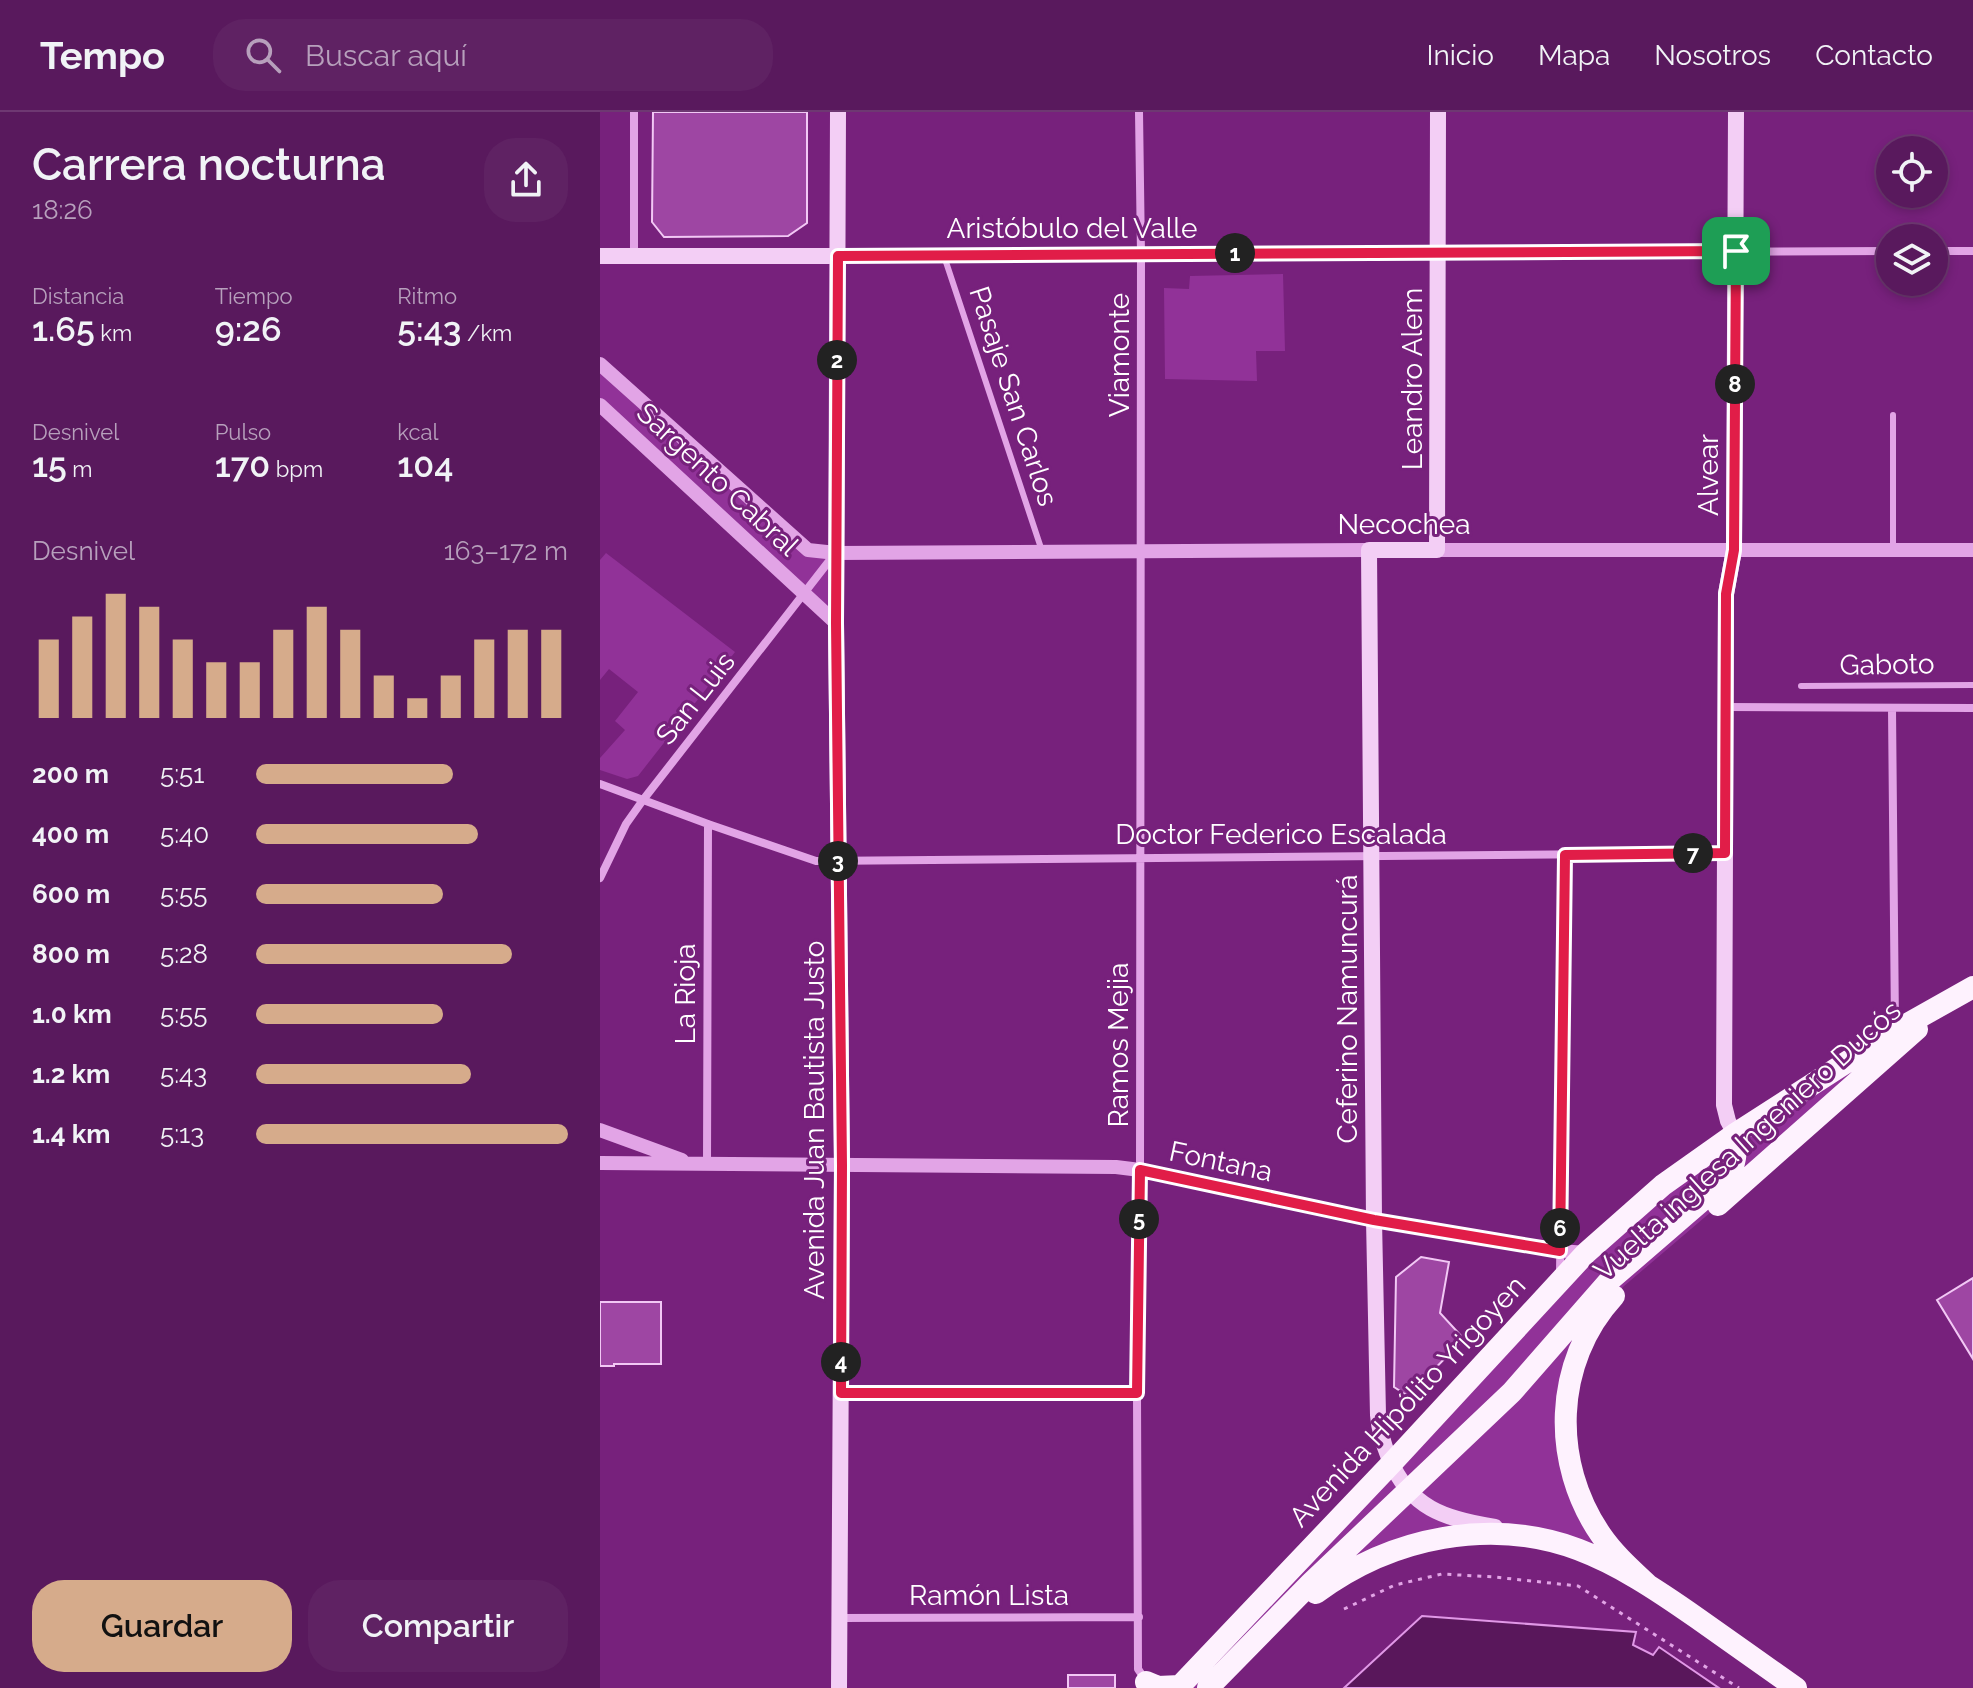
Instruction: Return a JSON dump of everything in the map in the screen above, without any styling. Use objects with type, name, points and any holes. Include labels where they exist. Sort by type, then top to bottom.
[{"type":"highway","name":"Vuelta inglesa Ingeniero Ducós","points":[[1648,1585],[1601,1536],[1580,1498],[1573,1475],[1565,1435],[1565,1415],[1572,1371],[1580,1350],[1603,1308],[1624,1286],[1754,1175],[1896,1039],[1973,987]]},
{"type":"highway","name":"Avenida Hipólito Yrigoyen","points":[[1179,1687],[1586,1253],[1663,1185],[1735,1134],[1896,1039]]},
{"type":"highway","points":[[1208,1688],[1311,1583],[1512,1392],[1610,1280],[1727,1179],[1736,1158],[1735,1134]]},
{"type":"highway","points":[[1249,1646],[1356,1566],[1407,1546],[1463,1534],[1491,1533],[1534,1537],[1576,1547],[1605,1560],[1648,1585],[1796,1688]]},
{"type":"highway","points":[[1146,1682],[1158,1687],[1179,1687]]},
{"type":"main road","name":"Avenida Juan Bautista Justo","points":[[838,112],[836,623],[842,1165],[839,1688]]},
{"type":"main road","name":"Leandro Alem","points":[[1437,550],[1438,112]]},
{"type":"main road","name":"Alvear","points":[[1735,1134],[1724,1105],[1726,594],[1734,550],[1736,112]]},
{"type":"main road","name":"Aristóbulo del Valle","points":[[600,256],[838,256]]},
{"type":"main road","name":"Necochea","points":[[1369,550],[1437,550]]},
{"type":"main road","name":"Ceferino Namuncurá","points":[[1369,550],[1378,1415],[1382,1441],[1391,1464],[1408,1491]]},
{"type":"main road","points":[[1408,1491],[1430,1508],[1458,1520],[1531,1533],[1576,1547]]},
{"type":"street","points":[[634,112],[634,256]]},
{"type":"street","name":"Viamonte","points":[[1139,112],[1140,551]]},
{"type":"street","name":"Aristóbulo del Valle","points":[[838,256],[1876,251]]},
{"type":"street","points":[[1948,251],[1973,251]]},
{"type":"street","name":"Necochea","points":[[600,364],[808,550],[836,553],[1369,550]]},
{"type":"street","name":"Sargento Cabral","points":[[600,405],[836,623]]},
{"type":"street","name":"Necochea","points":[[1437,550],[1973,550]]},
{"type":"street","name":"Ramos Mejia","points":[[1140,551],[1138,1669],[1146,1682]]},
{"type":"street","name":"San Luis","points":[[600,878],[626,824],[643,800],[836,553]]},
{"type":"street","points":[[1726,707],[1973,708]]},
{"type":"street","points":[[1892,709],[1896,1039]]},
{"type":"street","name":"Doctor Federico Escalada","points":[[600,784],[816,861],[1725,853]]},
{"type":"street","name":"La Rioja","points":[[700,1164],[708,824]]},
{"type":"street","points":[[1560,1281],[1565,855]]},
{"type":"street","points":[[600,1130],[700,1164]]},
{"type":"street","name":"Fontana","points":[[600,1163],[1116,1167],[1374,1220],[1586,1253]]},
{"type":"street","points":[[841,1393],[1137,1393]]},
{"type":"street","name":"Ramón Lista","points":[[839,1618],[1139,1617]]},
{"type":"lane","name":"Pasaje San Carlos","points":[[944,256],[1042,551]]},
{"type":"lane","points":[[1893,415],[1893,549]]},
{"type":"lane","name":"Gaboto","points":[[1801,686],[1973,685]]},
{"type":"path","points":[[1344,1609],[1395,1585],[1442,1574],[1578,1586],[1739,1688]]},
{"type":"shaded area","points":[[1283,274],[1285,351],[1256,351],[1257,381],[1165,379],[1164,288],[1189,289],[1190,276]]},
{"type":"shaded area","points":[[600,364],[808,550],[836,553],[836,623],[600,405]]},
{"type":"shaded area","points":[[606,553],[735,652],[638,776],[627,779],[600,770],[600,758],[625,730],[615,721],[638,692],[609,669],[600,680],[600,560]]},
{"type":"shaded area","points":[[1895,1031],[1738,1189],[1624,1286],[1603,1308],[1565,1415],[1605,1560],[1463,1534],[1331,1582],[1208,1688],[1178,1688],[1586,1253]]},
{"type":"shaded area","points":[[1422,1616],[1636,1632],[1633,1645],[1653,1655],[1659,1647],[1719,1688],[1344,1688]]},
{"type":"building","points":[[653,112],[807,112],[807,223],[788,236],[664,237],[652,222]]},
{"type":"building","points":[[1421,1257],[1449,1262],[1440,1313],[1464,1339],[1408,1396],[1394,1387],[1396,1277]]},
{"type":"building","points":[[1973,1278],[1973,1359],[1937,1300]]},
{"type":"building","points":[[600,1302],[661,1302],[661,1364],[600,1366]]},
{"type":"building","points":[[1068,1675],[1115,1675],[1115,1688],[1068,1688]]},
{"type":"route","points":[[1736,251],[1734,550],[1726,594],[1725,853],[1565,855],[1560,1251],[1374,1220],[1140,1170],[1137,1393],[841,1393],[842,1165],[836,623],[838,256],[1736,251]]}]
